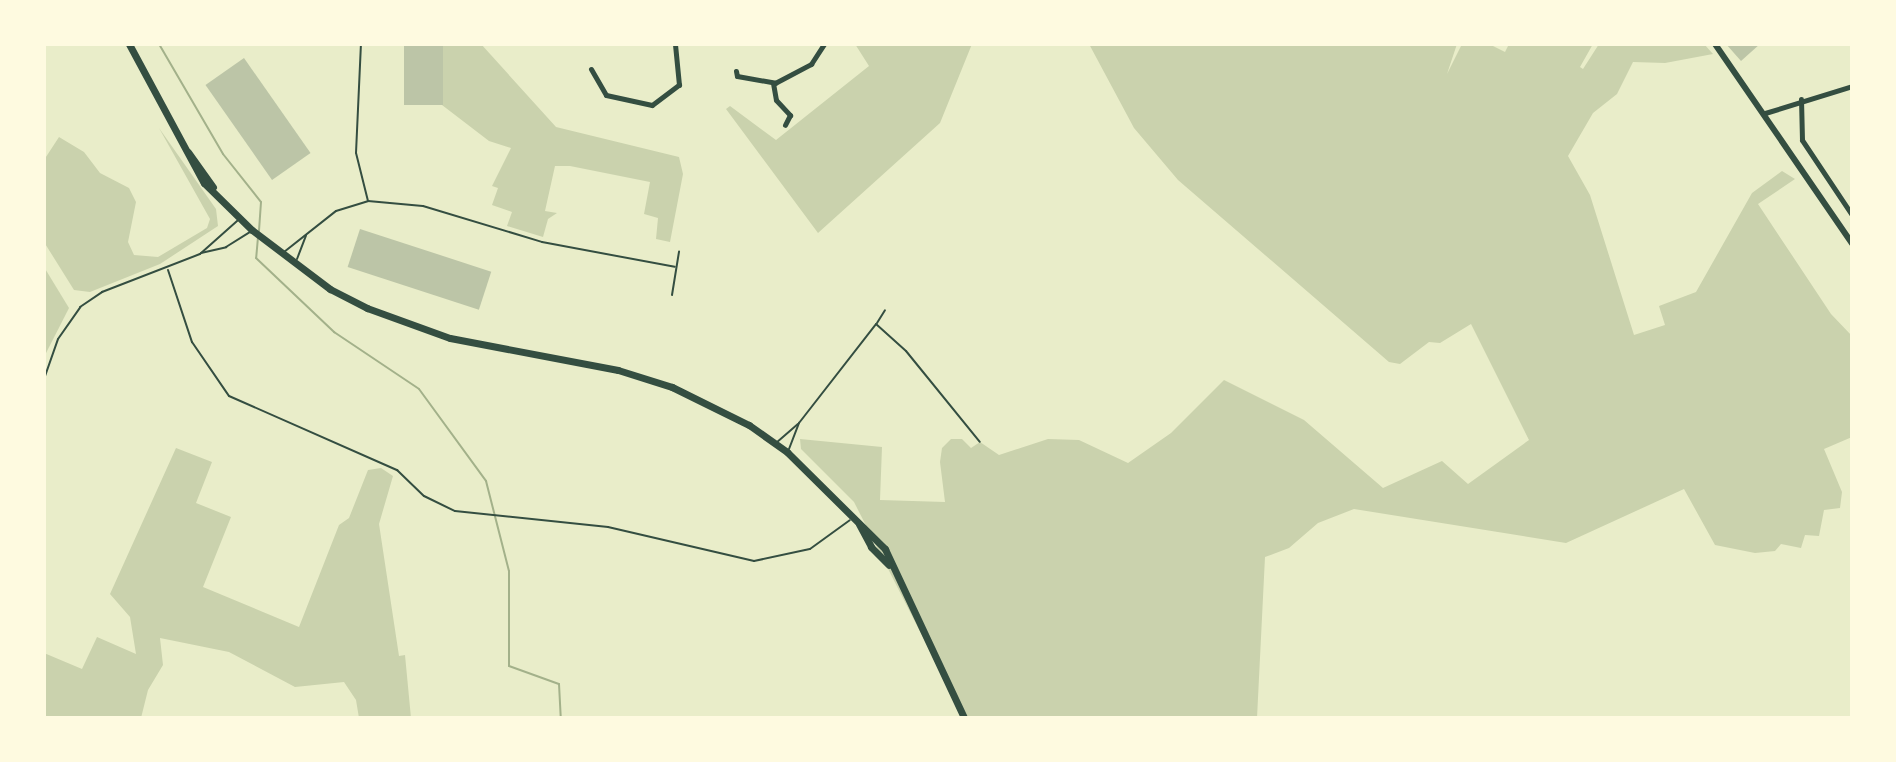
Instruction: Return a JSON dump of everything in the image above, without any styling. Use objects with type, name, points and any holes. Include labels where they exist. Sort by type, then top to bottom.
[{"type":"main road","points":[[129,44],[197,174],[252,230],[294,264],[367,308],[410,326],[672,387],[776,443],[856,520],[871,547],[890,565],[964,718]]},
{"type":"street","points":[[591,69],[606,95],[652,105],[679,85],[681,63],[675,44]]},
{"type":"street","points":[[736,71],[737,76],[773,83],[811,64],[824,44]]},
{"type":"street","points":[[1715,44],[1850,233],[1852,243]]},
{"type":"street","points":[[773,83],[776,100],[790,115],[785,125]]},
{"type":"street","points":[[1765,113],[1801,99],[1852,86]]},
{"type":"street","points":[[1801,99],[1802,140],[1852,215]]},
{"type":"lane","points":[[361,44],[356,153],[368,201]]},
{"type":"lane","points":[[282,254],[336,211],[368,201],[423,206],[542,242],[675,267]]},
{"type":"lane","points":[[200,254],[240,217]]},
{"type":"lane","points":[[44,379],[58,339],[80,307],[102,292],[226,247],[252,230]]},
{"type":"lane","points":[[294,264],[307,235]]},
{"type":"lane","points":[[672,295],[679,252]]},
{"type":"lane","points":[[168,270],[192,342],[206,368],[229,396],[397,470],[424,496],[455,511],[608,527],[754,561],[810,549],[856,520]]},
{"type":"lane","points":[[776,443],[799,423],[885,310]]},
{"type":"lane","points":[[876,324],[906,351],[980,442]]},
{"type":"lane","points":[[787,452],[799,423]]},
{"type":"green space","points":[[443,44],[481,44],[556,127],[679,157],[683,174],[670,242],[656,239],[658,218],[644,214],[650,182],[570,166],[555,166],[545,211],[557,213],[548,219],[543,237],[507,226],[512,212],[492,205],[498,188],[492,186],[511,148],[489,141],[442,105]]},
{"type":"green space","points":[[855,44],[972,44],[940,123],[818,233],[726,109],[730,106],[776,140],[869,66]]},
{"type":"green space","points":[[1089,44],[1457,44],[1447,74],[1462,44],[1489,44],[1505,52],[1509,44],[1593,44],[1580,67],[1583,69],[1599,44],[1704,44],[1713,54],[1665,63],[1633,62],[1617,94],[1593,113],[1568,156],[1590,195],[1634,335],[1665,325],[1659,306],[1696,292],[1752,193],[1782,171],[1795,179],[1758,204],[1831,314],[1852,336],[1852,437],[1824,449],[1842,492],[1840,508],[1824,510],[1819,536],[1805,535],[1801,548],[1781,544],[1775,551],[1755,553],[1715,545],[1684,489],[1566,543],[1354,509],[1318,523],[1289,548],[1265,557],[1257,718],[964,718],[854,502],[801,449],[800,439],[882,447],[880,500],[945,502],[940,462],[942,448],[951,439],[962,439],[971,448],[980,442],[999,455],[1048,439],[1079,440],[1128,463],[1171,433],[1224,380],[1304,420],[1383,488],[1442,461],[1468,484],[1529,440],[1471,324],[1440,343],[1429,342],[1400,364],[1389,362],[1178,180],[1134,128]]},
{"type":"green space","points":[[159,128],[216,209],[218,226],[160,264],[90,292],[74,290],[44,242],[44,160],[59,137],[84,152],[100,173],[129,188],[136,202],[128,242],[134,255],[158,257],[207,228],[210,219]]},
{"type":"green space","points":[[44,267],[69,308],[44,357]]},
{"type":"green space","points":[[176,448],[212,462],[196,503],[231,517],[203,587],[299,627],[339,525],[349,518],[368,470],[381,468],[393,476],[379,524],[399,656],[405,655],[411,718],[359,718],[356,700],[344,682],[295,687],[229,652],[160,638],[163,665],[148,690],[141,718],[44,718],[44,653],[82,669],[97,637],[136,654],[130,617],[110,594]]},
{"type":"building","points":[[404,44],[443,44],[443,105],[404,105]]},
{"type":"building","points":[[1726,44],[1760,44],[1741,61]]},
{"type":"building","points":[[244,58],[311,153],[272,180],[205,85]]},
{"type":"building","points":[[360,229],[491,272],[479,310],[348,267]]},
{"type":"waterway","points":[[159,44],[223,154],[261,202],[259,231]]},
{"type":"waterway","points":[[258,237],[256,258],[334,332],[419,389],[486,481],[509,571],[509,666],[559,684],[561,718]]}]
